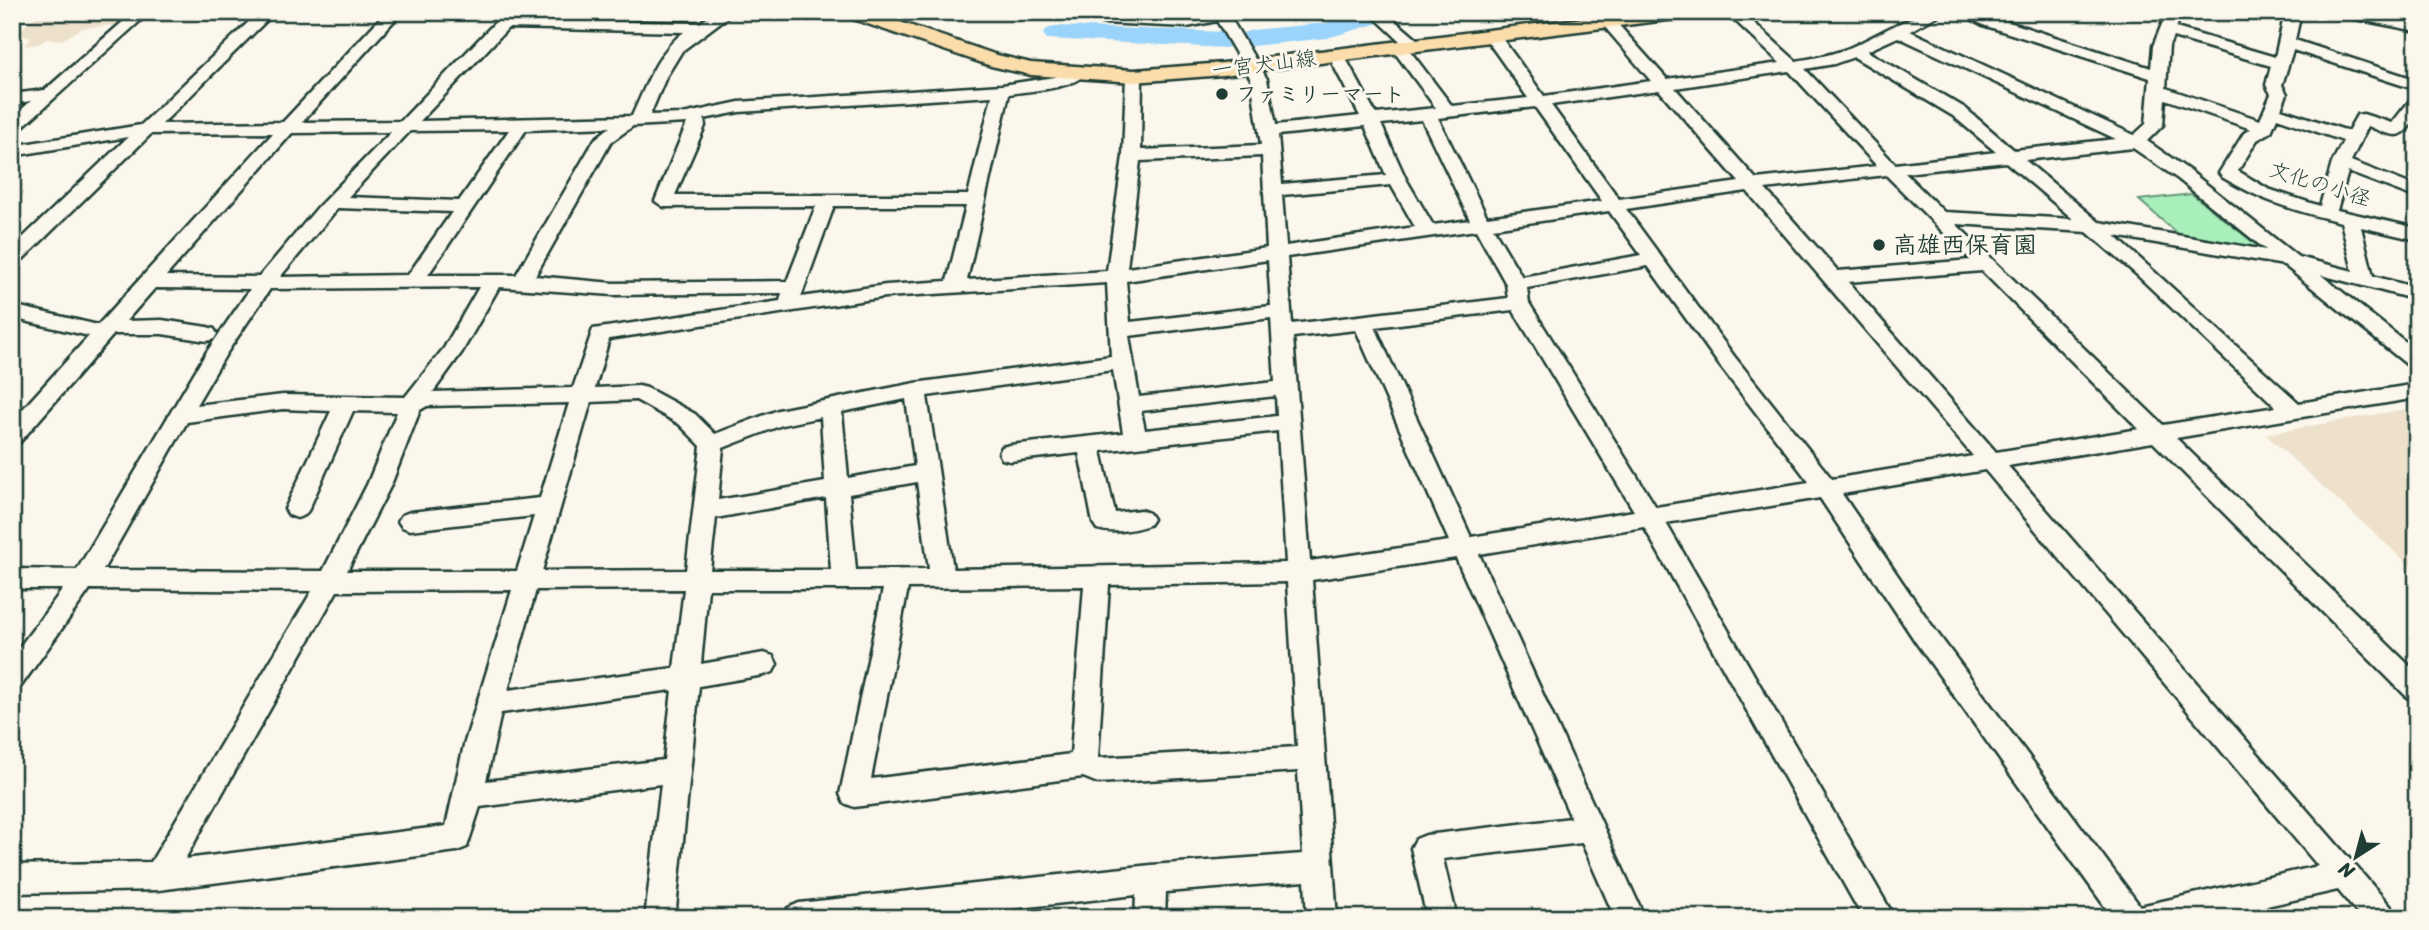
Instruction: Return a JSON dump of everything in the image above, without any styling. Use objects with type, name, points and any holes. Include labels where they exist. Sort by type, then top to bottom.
[{"type":"main road","name":"一宮犬山線","points":[[851,12],[991,60],[1031,69],[1134,76],[1252,65],[1492,36],[1603,17],[1683,12]]},
{"type":"street","points":[[12,127],[144,12]]},
{"type":"street","points":[[12,259],[268,12]]},
{"type":"street","points":[[12,436],[288,127],[395,12],[401,12]]},
{"type":"street","points":[[522,282],[604,139],[635,120],[663,64],[685,39],[727,12]]},
{"type":"street","points":[[1098,12],[1102,18],[1141,16],[1187,22],[1220,14],[1259,79],[1269,141],[1322,918]]},
{"type":"street","points":[[1376,12],[1405,45],[1437,112],[1482,225],[1517,294],[1650,517],[1880,918]]},
{"type":"street","points":[[1733,12],[1812,84],[1938,218],[2417,690]]},
{"type":"street","points":[[1132,156],[1269,141],[1371,121],[1539,102],[1828,61],[1937,12]]},
{"type":"street","points":[[1965,12],[2160,83],[2265,128]]},
{"type":"street","points":[[149,282],[492,281],[791,296],[1116,276],[1752,185],[2136,142],[2154,125],[2160,83],[2161,46],[2175,12]]},
{"type":"street","name":"文化の小径","points":[[2293,12],[2288,43],[2274,85],[2279,94],[2265,128],[2250,137],[2228,173],[2262,193],[2327,214],[2417,234]]},
{"type":"street","points":[[2345,12],[2417,26]]},
{"type":"street","points":[[1603,17],[1833,277],[2381,918]]},
{"type":"street","points":[[12,678],[85,579],[180,415],[239,319],[266,282],[406,124],[510,18],[705,28]]},
{"type":"street","points":[[2167,30],[2279,64]]},
{"type":"street","points":[[1898,31],[2136,142],[2184,175],[2417,362]]},
{"type":"street","points":[[1492,36],[1727,361],[1826,488],[1926,637],[2131,918]]},
{"type":"street","points":[[2288,43],[2417,85]]},
{"type":"street","points":[[1855,51],[1959,112],[2143,271],[2294,411]]},
{"type":"street","points":[[1336,55],[1371,121],[1397,179],[1428,233]]},
{"type":"street","points":[[12,151],[148,129],[406,124],[521,125],[695,117],[739,107],[1002,90],[1058,81],[1079,73]]},
{"type":"street","points":[[1134,76],[1132,156],[1116,276],[1121,330],[1118,334],[1135,439]]},
{"type":"street","points":[[956,286],[1002,90]]},
{"type":"street","points":[[12,99],[49,94]]},
{"type":"street","points":[[2327,214],[2341,163],[2362,119],[2395,130],[2417,103]]},
{"type":"street","points":[[2272,111],[2353,138]]},
{"type":"street","points":[[695,117],[696,126],[664,201],[976,200]]},
{"type":"street","points":[[414,281],[521,125]]},
{"type":"street","points":[[2341,163],[2417,193]]},
{"type":"street","points":[[2184,175],[2228,173]]},
{"type":"street","points":[[1272,190],[1397,179]]},
{"type":"street","points":[[12,879],[159,876],[457,838],[469,796],[478,745],[600,334],[759,312],[791,296],[827,201]]},
{"type":"street","points":[[335,202],[465,207]]},
{"type":"street","points":[[1938,218],[2088,226],[2288,260],[2417,294]]},
{"type":"street","points":[[2350,219],[2364,278]]},
{"type":"street","points":[[1121,330],[1281,321],[1362,321],[1517,294],[1654,259]]},
{"type":"street","points":[[1833,277],[1986,264]]},
{"type":"street","points":[[159,876],[330,581],[379,485],[411,405],[452,352],[492,281]]},
{"type":"street","points":[[12,311],[105,331],[162,327],[207,334]]},
{"type":"street","points":[[1362,321],[1630,918]]},
{"type":"street","points":[[712,444],[778,418],[915,390],[1023,373],[1122,362]]},
{"type":"street","points":[[1131,405],[1286,388]]},
{"type":"street","points":[[915,390],[942,577]]},
{"type":"street","points":[[12,579],[897,579],[1097,577],[1339,568],[1464,545],[2417,391]]},
{"type":"street","points":[[180,415],[283,402],[411,405],[424,399],[639,393],[687,419],[712,444]]},
{"type":"street","points":[[297,509],[345,404]]},
{"type":"street","points":[[831,408],[844,578]]},
{"type":"street","points":[[1010,453],[1289,422]]},
{"type":"street","points":[[660,918],[712,444]]},
{"type":"street","points":[[1088,444],[1105,523],[1142,519]]},
{"type":"street","points":[[705,511],[928,472]]},
{"type":"street","points":[[410,521],[548,506]]},
{"type":"street","points":[[1084,765],[1097,577]]},
{"type":"street","points":[[897,579],[854,794],[1084,765],[1098,771],[1310,758]]},
{"type":"street","points":[[492,703],[764,664]]},
{"type":"street","points":[[469,796],[678,770]]},
{"type":"street","points":[[1442,918],[1426,848],[1590,829]]},
{"type":"street","points":[[799,918],[1151,879],[1319,866]]},
{"type":"street","points":[[2147,918],[2343,875]]},
{"type":"street","points":[[1150,918],[1151,879]]},
{"type":"shaded area","points":[[42,12],[131,12],[117,25],[83,28],[62,40],[47,39],[39,44],[24,46],[32,37],[14,35]]},
{"type":"shaded area","points":[[2417,407],[2417,572],[2265,434]]},
{"type":"green space","points":[[2192,194],[2263,250],[2179,235],[2139,200]]},
{"type":"waterway","points":[[1252,38],[1327,30],[1370,18]]},
{"type":"waterway","points":[[1056,34],[1226,40]]},
{"type":"place","name":"ファミリーマート","points":[[1222,94]]},
{"type":"place","name":"高雄西保育園","points":[[1879,245]]}]
